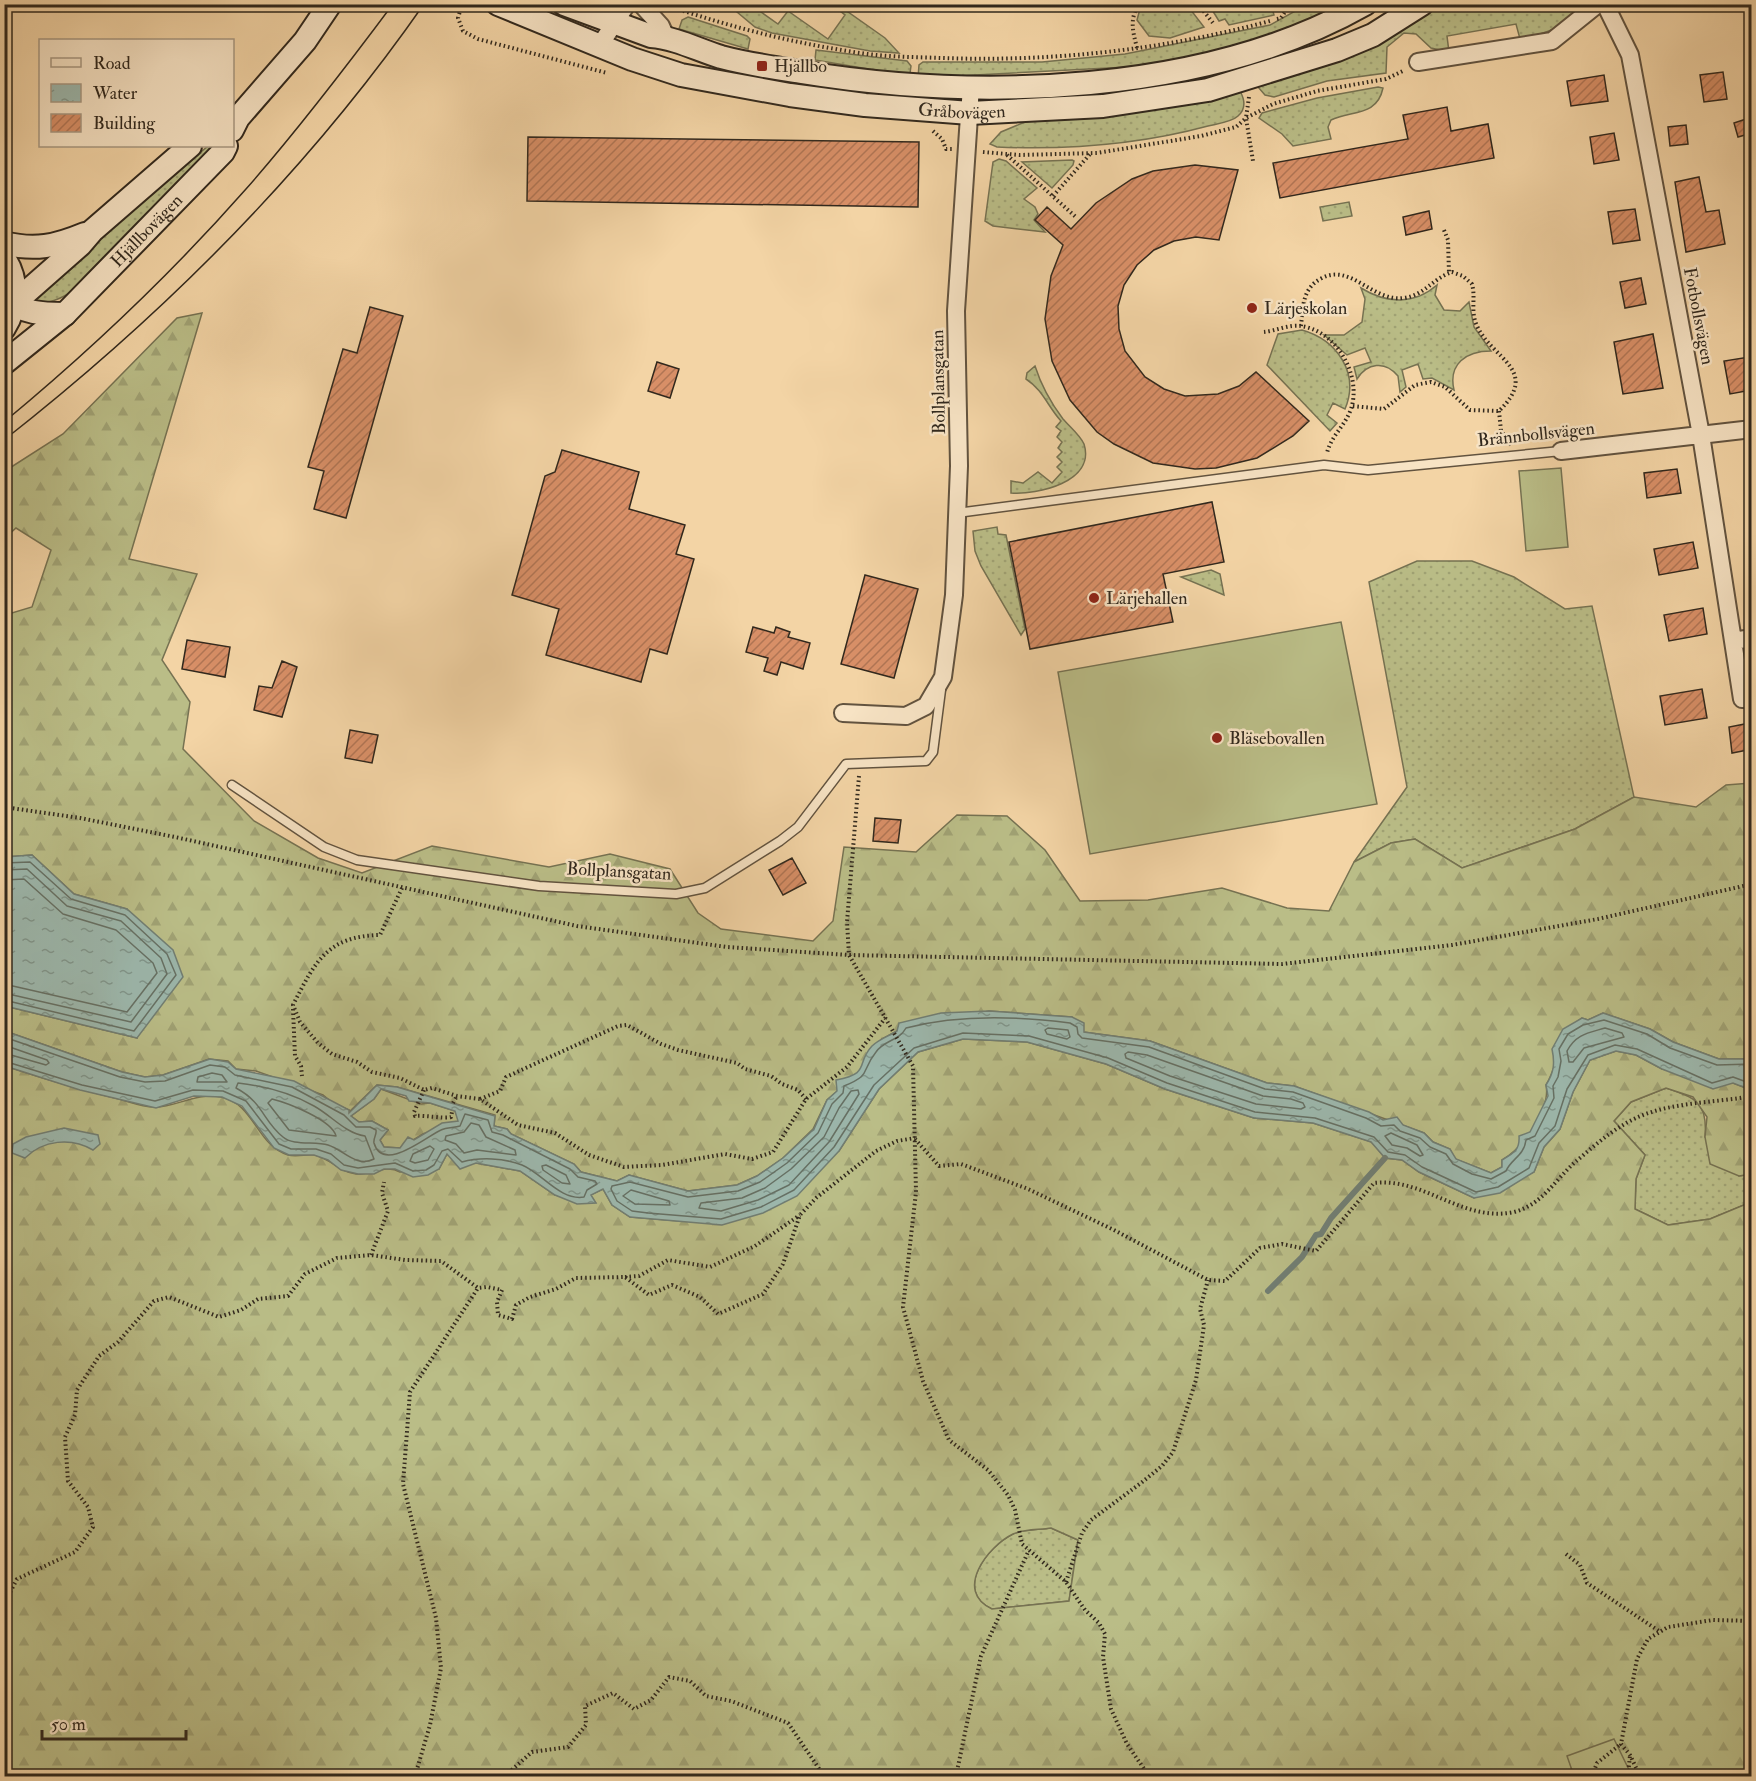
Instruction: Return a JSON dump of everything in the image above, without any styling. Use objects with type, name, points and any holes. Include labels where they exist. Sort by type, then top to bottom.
[{"type":"main road","points":[[234,123],[305,41],[330,4]]},
{"type":"main road","name":"Gråbovägen","points":[[498,4],[662,70],[721,83],[865,105],[970,113],[1103,106],[1208,90],[1337,50],[1373,35],[1422,4]]},
{"type":"main road","name":"Gråbovägen","points":[[564,4],[610,12],[651,36],[666,38],[722,57],[808,73],[871,81],[971,86],[1081,86],[1211,62],[1289,39],[1332,22],[1365,4]]},
{"type":"main road","name":"Hjällbovägen","points":[[7,304],[80,245],[92,231],[189,147]]},
{"type":"main road","name":"Hjällbovägen","points":[[4,363],[65,314],[226,147]]},
{"type":"main road","name":"Hjällbovägen","points":[[4,243],[24,248],[46,248],[92,231]]},
{"type":"main road","points":[[4,258],[13,271],[4,328]]},
{"type":"main road","points":[[7,304],[42,314],[65,314]]},
{"type":"street","points":[[641,4],[661,26],[666,38]]},
{"type":"street","points":[[1418,62],[1552,41],[1598,4]]},
{"type":"street","name":"Fotbollsvägen","points":[[1605,4],[1630,54],[1701,435],[1742,699]]},
{"type":"street","points":[[600,45],[610,12]]},
{"type":"street","name":"Bollplansgatan","points":[[843,713],[906,716],[926,706],[943,677],[954,595],[957,513],[956,311],[971,86]]},
{"type":"street","name":"Brännbollsvägen","points":[[1561,451],[1752,429]]},
{"type":"street","points":[[1733,640],[1752,638]]},
{"type":"lane","name":"Brännbollsvägen","points":[[957,513],[1324,465],[1368,470],[1561,451]]},
{"type":"lane","name":"Bollplansgatan","points":[[232,784],[324,847],[357,860],[539,886],[676,894],[705,888],[780,841],[806,818],[837,773],[846,764],[860,762],[915,764],[926,761],[933,752],[943,677]]},
{"type":"path","points":[[666,4],[763,35],[862,54],[985,59],[1032,58],[1137,48],[1199,38],[1281,18],[1290,4]]},
{"type":"path","points":[[1137,48],[1132,28],[1134,12],[1138,4]]},
{"type":"path","points":[[1198,4],[1213,23]]},
{"type":"path","points":[[995,154],[1091,153],[1201,136],[1236,127],[1246,118],[1274,104],[1317,91],[1386,80]]},
{"type":"path","points":[[1250,93],[1246,118],[1253,161]]},
{"type":"path","points":[[1053,196],[1091,153]]},
{"type":"path","points":[[1007,155],[1077,218]]},
{"type":"path","points":[[1444,230],[1448,240],[1449,273]]},
{"type":"path","points":[[1301,326],[1306,293],[1316,281],[1329,274],[1343,275],[1381,294],[1401,299],[1418,295],[1449,273],[1463,276],[1472,284],[1472,312],[1479,331],[1490,346],[1511,364],[1514,388],[1512,397],[1499,411],[1501,431],[1517,456]]},
{"type":"path","points":[[1264,332],[1301,326],[1325,339],[1345,358],[1353,376],[1352,406],[1349,416],[1329,441],[1324,465]]},
{"type":"path","points":[[1352,406],[1384,410],[1415,385],[1431,382],[1445,387],[1470,410],[1499,411]]},
{"type":"path","points":[[860,762],[847,922],[849,955],[913,1066],[916,1192],[903,1307],[923,1381],[949,1440],[988,1470],[1008,1495],[1015,1510],[1022,1544],[1066,1582],[1085,1610],[1099,1623],[1105,1634],[1103,1657],[1111,1709],[1127,1744],[1149,1776]]},
{"type":"path","points":[[4,807],[80,818],[164,835],[577,926],[663,940],[727,947],[849,955],[1282,964],[1452,945],[1598,919],[1752,884]]},
{"type":"path","points":[[303,1076],[295,1056],[293,1005],[313,965],[339,944],[357,936],[380,935],[402,888]]},
{"type":"path","points":[[293,1005],[300,1022],[318,1043],[332,1054],[357,1062],[372,1072],[400,1078],[424,1090],[432,1088],[457,1096],[480,1099],[518,1125],[555,1133],[589,1155],[624,1167],[662,1165],[724,1154],[752,1159],[773,1152],[806,1099],[847,1067],[886,1017]]},
{"type":"path","points":[[480,1099],[500,1091],[506,1077],[618,1026],[627,1025],[661,1044],[736,1063],[745,1069],[771,1076],[782,1084],[798,1090],[806,1099]]},
{"type":"path","points":[[424,1090],[414,1112],[415,1116],[429,1114],[444,1118],[451,1117],[452,1112]]},
{"type":"path","points":[[453,1103],[457,1096]]},
{"type":"path","points":[[915,1138],[939,1166],[961,1164],[1028,1188],[1208,1280],[1225,1281],[1260,1248],[1282,1244],[1316,1251],[1374,1184],[1402,1183],[1476,1211],[1493,1214],[1514,1212],[1537,1202],[1574,1164],[1624,1124],[1663,1109],[1752,1096]]},
{"type":"path","points":[[4,1604],[17,1579],[75,1552],[93,1527],[88,1507],[68,1481],[65,1437],[75,1415],[77,1390],[99,1356],[118,1341],[154,1301],[169,1297],[219,1317],[241,1310],[258,1299],[288,1296],[304,1274],[338,1258],[371,1255],[405,1260],[441,1261],[478,1288],[502,1290],[497,1302],[498,1315],[512,1319],[516,1305],[530,1297],[556,1289],[576,1278],[639,1276],[668,1260],[710,1267],[762,1241],[800,1215],[816,1198],[876,1151],[897,1141],[915,1138]]},
{"type":"path","points":[[371,1255],[388,1211],[382,1193],[384,1182]]},
{"type":"path","points":[[625,1277],[649,1295],[672,1285],[700,1297],[718,1314],[763,1294],[783,1264],[800,1215]]},
{"type":"path","points":[[1066,1582],[1082,1533],[1091,1520],[1142,1483],[1162,1466],[1173,1452],[1196,1380],[1204,1325],[1200,1309],[1208,1280]]},
{"type":"path","points":[[415,1776],[430,1725],[441,1668],[436,1618],[403,1484],[410,1392],[478,1288]]},
{"type":"path","points":[[956,1776],[981,1656],[1029,1550]]},
{"type":"path","points":[[1566,1554],[1580,1565],[1587,1583],[1659,1631]]},
{"type":"path","points":[[1592,1776],[1597,1763],[1621,1744],[1637,1659],[1648,1639],[1668,1627],[1713,1620],[1752,1621]]},
{"type":"path","points":[[505,1776],[532,1752],[568,1748],[586,1725],[585,1706],[613,1693],[634,1709],[651,1700],[669,1677],[690,1681],[706,1696],[731,1701],[788,1723],[824,1776]]},
{"type":"path","points":[[1621,1744],[1630,1755],[1640,1776]]},
{"type":"path","points":[[1628,1776],[1630,1755]]},
{"type":"green space","points":[[751,5],[778,24],[788,11],[828,39],[845,15],[835,7],[838,5],[885,38],[899,53],[870,51],[772,33],[755,27],[731,7]]},
{"type":"green space","points":[[1141,5],[1187,5],[1204,27],[1170,38],[1149,36],[1137,20]]},
{"type":"green space","points":[[1209,5],[1271,5],[1274,15],[1229,25],[1225,19],[1219,21]]},
{"type":"green space","points":[[1306,5],[1345,5],[1262,41],[1175,61],[1128,67],[918,78],[919,65],[923,62],[1042,62],[1125,54],[1270,25]]},
{"type":"green space","points":[[1437,5],[1577,7],[1574,14],[1563,24],[1526,38],[1520,39],[1516,24],[1447,36],[1449,52],[1431,48],[1416,34],[1404,33],[1387,47],[1386,73],[1327,81],[1274,97],[1265,95],[1258,87],[1350,53],[1395,31]]},
{"type":"green space","points":[[688,17],[747,36],[750,39],[748,49],[679,29],[682,20]]},
{"type":"green space","points":[[816,50],[907,61],[911,66],[910,73],[898,74],[815,60]]},
{"type":"green space","points":[[1383,88],[1375,104],[1362,111],[1331,120],[1328,127],[1331,139],[1293,146],[1282,134],[1259,118],[1262,113],[1317,98]]},
{"type":"green space","points":[[1240,91],[1244,101],[1243,107],[1241,113],[1235,118],[1156,138],[1103,145],[1050,148],[997,147],[990,144],[1001,132],[1025,122]]},
{"type":"green space","points":[[207,147],[213,147],[68,294],[41,303],[31,302],[33,295]]},
{"type":"green space","points":[[999,159],[1006,161],[1037,188],[1024,199],[1035,207],[1038,214],[1034,220],[1045,232],[993,226],[985,221],[993,162]]},
{"type":"green space","points":[[1072,160],[1073,165],[1052,188],[1022,162]]},
{"type":"green space","points":[[1349,202],[1352,216],[1323,221],[1320,207]]},
{"type":"green space","points":[[1437,285],[1435,295],[1444,310],[1460,311],[1469,302],[1474,327],[1491,351],[1467,356],[1456,366],[1454,390],[1432,378],[1423,379],[1418,364],[1402,370],[1406,387],[1400,392],[1398,376],[1388,367],[1371,367],[1357,379],[1354,367],[1371,362],[1365,348],[1347,355],[1324,335],[1344,335],[1362,322],[1365,299],[1361,288],[1381,297],[1400,300],[1419,296]]},
{"type":"green space","points":[[202,313],[129,559],[197,574],[162,660],[190,702],[183,749],[254,821],[318,858],[362,873],[432,846],[549,867],[610,854],[670,869],[698,913],[721,929],[813,941],[833,921],[844,847],[916,852],[957,815],[1007,816],[1045,850],[1080,901],[1148,900],[1222,888],[1287,908],[1329,911],[1354,862],[1391,843],[1415,839],[1462,868],[1575,829],[1634,797],[1696,807],[1726,785],[1751,783],[1751,1059],[1719,1059],[1673,1042],[1650,1029],[1603,1013],[1588,1020],[1582,1018],[1574,1024],[1564,1040],[1546,1085],[1546,1095],[1540,1116],[1526,1138],[1502,1160],[1502,1167],[1491,1173],[1455,1159],[1450,1149],[1433,1142],[1424,1133],[1294,1086],[1267,1083],[1150,1041],[1083,1032],[1072,1017],[989,1011],[897,1031],[882,1039],[871,1048],[862,1070],[827,1100],[813,1129],[783,1158],[757,1176],[737,1185],[688,1191],[629,1175],[617,1181],[581,1172],[574,1164],[511,1134],[507,1129],[494,1126],[495,1115],[397,1087],[377,1085],[348,1113],[349,1110],[334,1104],[323,1095],[256,1071],[236,1069],[228,1061],[209,1059],[163,1075],[145,1077],[122,1072],[5,1031],[5,1006],[137,1038],[127,909],[74,894],[32,855],[5,857],[5,615],[32,607],[51,550],[16,528],[5,538],[5,471],[63,434],[177,318]]},
{"type":"green space","points":[[1302,330],[1315,335],[1335,350],[1347,371],[1350,383],[1349,396],[1345,409],[1333,403],[1327,415],[1337,423],[1330,431],[1267,365],[1278,334]]},
{"type":"green space","points":[[1035,366],[1054,407],[1084,444],[1085,457],[1081,468],[1062,484],[1035,492],[1011,493],[1011,481],[1023,483],[1038,472],[1052,483],[1062,472],[1057,467],[1062,462],[1057,457],[1062,452],[1058,448],[1062,442],[1057,437],[1061,431],[1056,427],[1061,421],[1037,388],[1026,379],[1027,373]]},
{"type":"green space","points":[[1561,468],[1568,547],[1526,551],[1519,471]]},
{"type":"green space","points":[[997,527],[998,534],[1006,535],[1025,629],[1021,635],[981,566],[975,551],[973,531]]},
{"type":"green space","points":[[1417,561],[1472,561],[1514,577],[1565,609],[1592,606],[1634,797],[1575,829],[1462,868],[1415,839],[1391,843],[1354,862],[1407,787],[1369,582]]},
{"type":"green space","points":[[1211,570],[1220,574],[1224,595],[1181,577]]},
{"type":"green space","name":"Bläsebovallen","points":[[1341,622],[1377,804],[1090,854],[1058,672]]},
{"type":"green space","points":[[963,1039],[1027,1042],[1106,1064],[1165,1089],[1254,1118],[1313,1123],[1372,1142],[1385,1158],[1402,1160],[1419,1172],[1474,1198],[1534,1172],[1544,1147],[1560,1129],[1573,1092],[1590,1060],[1616,1051],[1636,1055],[1662,1069],[1733,1083],[1751,1090],[1751,1174],[1739,1176],[1710,1164],[1705,1137],[1707,1117],[1693,1097],[1666,1088],[1631,1102],[1614,1121],[1645,1155],[1636,1179],[1635,1209],[1668,1225],[1710,1219],[1751,1202],[1751,1776],[1631,1776],[1568,1756],[1574,1776],[5,1776],[5,1066],[145,1106],[162,1107],[194,1098],[221,1097],[241,1107],[269,1143],[278,1150],[291,1156],[315,1155],[350,1173],[362,1174],[384,1169],[400,1172],[439,1169],[447,1154],[476,1163],[520,1171],[555,1195],[595,1202],[590,1195],[603,1189],[612,1205],[630,1217],[679,1221],[839,1151],[879,1089],[918,1052]],"holes":[[[1051,1528],[1078,1540],[1069,1601],[992,1609],[981,1601],[975,1591],[978,1569],[985,1558],[1003,1540],[1013,1534]]]},
{"type":"green space","points":[[1666,1088],[1698,1103],[1704,1116],[1705,1137],[1739,1176],[1751,1174],[1751,1202],[1710,1219],[1668,1225],[1635,1209],[1636,1179],[1645,1155],[1614,1121],[1631,1102]]},
{"type":"green space","points":[[381,1089],[421,1104],[430,1103],[455,1111],[459,1121],[423,1134],[400,1148],[384,1147],[380,1140],[388,1130],[372,1121],[359,1122],[351,1116],[374,1099]]},
{"type":"green space","points":[[1051,1528],[1078,1540],[1069,1601],[992,1609],[981,1601],[975,1591],[975,1581],[978,1569],[994,1548],[1017,1532]]},
{"type":"green space","points":[[1614,1739],[1632,1776],[1574,1776],[1567,1756]]},
{"type":"water","points":[[32,855],[74,894],[127,909],[173,950],[183,977],[137,1038],[5,1006],[5,857]]},
{"type":"water","points":[[989,1011],[1072,1017],[1084,1023],[1084,1032],[1150,1041],[1267,1083],[1294,1086],[1369,1112],[1383,1120],[1397,1117],[1403,1125],[1424,1133],[1433,1142],[1450,1149],[1456,1159],[1491,1173],[1502,1167],[1502,1160],[1515,1151],[1519,1136],[1530,1132],[1548,1096],[1546,1085],[1553,1068],[1552,1049],[1563,1029],[1582,1018],[1588,1020],[1603,1013],[1650,1029],[1673,1042],[1719,1059],[1751,1059],[1751,1090],[1733,1083],[1713,1089],[1662,1069],[1636,1055],[1616,1051],[1590,1060],[1573,1092],[1560,1129],[1544,1147],[1534,1172],[1500,1193],[1474,1198],[1419,1172],[1402,1160],[1385,1158],[1371,1142],[1313,1123],[1254,1118],[1165,1089],[1106,1064],[1027,1042],[963,1039],[918,1052],[879,1089],[839,1151],[797,1196],[763,1213],[722,1225],[630,1217],[612,1205],[603,1189],[591,1195],[596,1203],[577,1204],[555,1195],[520,1171],[476,1163],[460,1169],[447,1154],[439,1169],[428,1175],[413,1177],[395,1169],[384,1169],[374,1174],[358,1174],[341,1170],[328,1160],[314,1155],[289,1155],[274,1148],[242,1106],[222,1097],[194,1096],[156,1108],[80,1090],[5,1066],[5,1031],[122,1072],[145,1077],[163,1075],[210,1059],[228,1062],[236,1069],[294,1081],[349,1110],[349,1113],[377,1085],[397,1087],[495,1116],[494,1126],[507,1129],[511,1134],[574,1164],[581,1172],[617,1181],[629,1175],[688,1191],[737,1185],[757,1176],[783,1158],[814,1129],[827,1100],[837,1091],[836,1080],[859,1071],[872,1046],[897,1031],[899,1023],[941,1013]],"holes":[[[381,1089],[406,1096],[409,1101],[430,1103],[455,1111],[458,1121],[442,1123],[414,1140],[408,1137],[400,1148],[384,1147],[380,1140],[388,1130],[372,1121],[359,1122],[351,1116],[374,1099]]]},
{"type":"water","points":[[64,1128],[98,1135],[100,1144],[93,1150],[76,1143],[58,1142],[40,1147],[25,1158],[12,1153],[13,1144],[26,1137]]},
{"type":"building","points":[[1723,72],[1727,99],[1704,102],[1700,75]]},
{"type":"building","points":[[1604,75],[1608,101],[1571,106],[1567,81]]},
{"type":"building","points":[[1447,107],[1451,131],[1488,124],[1494,158],[1280,198],[1273,163],[1408,139],[1403,115]]},
{"type":"building","points":[[1749,118],[1752,133],[1738,137],[1734,123]]},
{"type":"building","points":[[1686,125],[1688,144],[1670,146],[1668,127]]},
{"type":"building","points":[[1614,133],[1619,160],[1594,164],[1590,137]]},
{"type":"building","points":[[528,137],[919,142],[918,207],[527,201]]},
{"type":"building","points":[[1195,165],[1238,170],[1219,240],[1196,237],[1174,241],[1154,250],[1137,265],[1124,285],[1118,306],[1119,329],[1125,351],[1145,377],[1164,389],[1185,396],[1218,394],[1239,386],[1256,372],[1309,421],[1293,436],[1257,458],[1216,468],[1195,469],[1153,463],[1114,444],[1097,432],[1070,400],[1052,361],[1045,319],[1051,276],[1063,245],[1035,220],[1047,207],[1071,229],[1096,203],[1132,179],[1153,171]]},
{"type":"building","points":[[1699,177],[1706,212],[1719,210],[1725,244],[1686,252],[1675,182]]},
{"type":"building","points":[[1635,209],[1640,240],[1613,244],[1608,212]]},
{"type":"building","points":[[1429,211],[1432,229],[1406,235],[1403,217]]},
{"type":"building","points":[[1641,278],[1646,304],[1625,308],[1620,282]]},
{"type":"building","points":[[370,307],[403,316],[346,518],[314,509],[324,471],[308,467],[343,349],[357,353]]},
{"type":"building","points":[[1653,334],[1663,388],[1623,394],[1614,342]]},
{"type":"building","points":[[1749,357],[1752,390],[1730,394],[1724,361]]},
{"type":"building","points":[[657,362],[679,369],[670,398],[648,391]]},
{"type":"building","points":[[562,450],[639,472],[629,509],[685,525],[676,554],[694,559],[667,654],[650,649],[641,682],[546,655],[559,609],[512,595],[545,476],[555,472]]},
{"type":"building","points":[[1677,469],[1681,493],[1647,498],[1644,473]]},
{"type":"building","name":"Lärjehallen","points":[[1212,502],[1224,562],[1163,574],[1173,622],[1030,649],[1009,542]]},
{"type":"building","points":[[1693,542],[1698,568],[1659,575],[1654,549]]},
{"type":"building","points":[[865,575],[918,589],[894,678],[841,664]]},
{"type":"building","points":[[1703,608],[1707,634],[1669,641],[1664,615]]},
{"type":"building","points":[[753,627],[774,633],[776,627],[790,632],[788,637],[810,643],[803,669],[781,662],[777,675],[764,671],[768,658],[746,652]]},
{"type":"building","points":[[187,640],[230,647],[225,677],[182,669]]},
{"type":"building","points":[[282,661],[297,667],[282,717],[254,710],[259,686],[272,688]]},
{"type":"building","points":[[1702,689],[1707,718],[1665,725],[1660,696]]},
{"type":"building","points":[[1745,724],[1748,750],[1732,753],[1729,727]]},
{"type":"building","points":[[350,730],[378,735],[372,763],[345,758]]},
{"type":"building","points":[[875,818],[901,820],[898,843],[873,841]]},
{"type":"building","points":[[792,858],[806,883],[783,895],[769,870]]},
{"type":"waterway","points":[[1268,1291],[1302,1257],[1316,1235],[1321,1234],[1331,1218],[1385,1158]]},
{"type":"tram line","points":[[4,422],[130,310],[218,220],[303,121],[393,4]]},
{"type":"tram line","points":[[4,440],[120,343],[230,237],[332,124],[424,4]]},
{"type":"place","name":"Hjällbo","points":[[762,66]]},
{"type":"place","name":"Lärjeskolan","points":[[1252,308]]},
{"type":"place","name":"Lärjehallen","points":[[1094,598]]},
{"type":"place","name":"Bläsebovallen","points":[[1217,738]]}]
